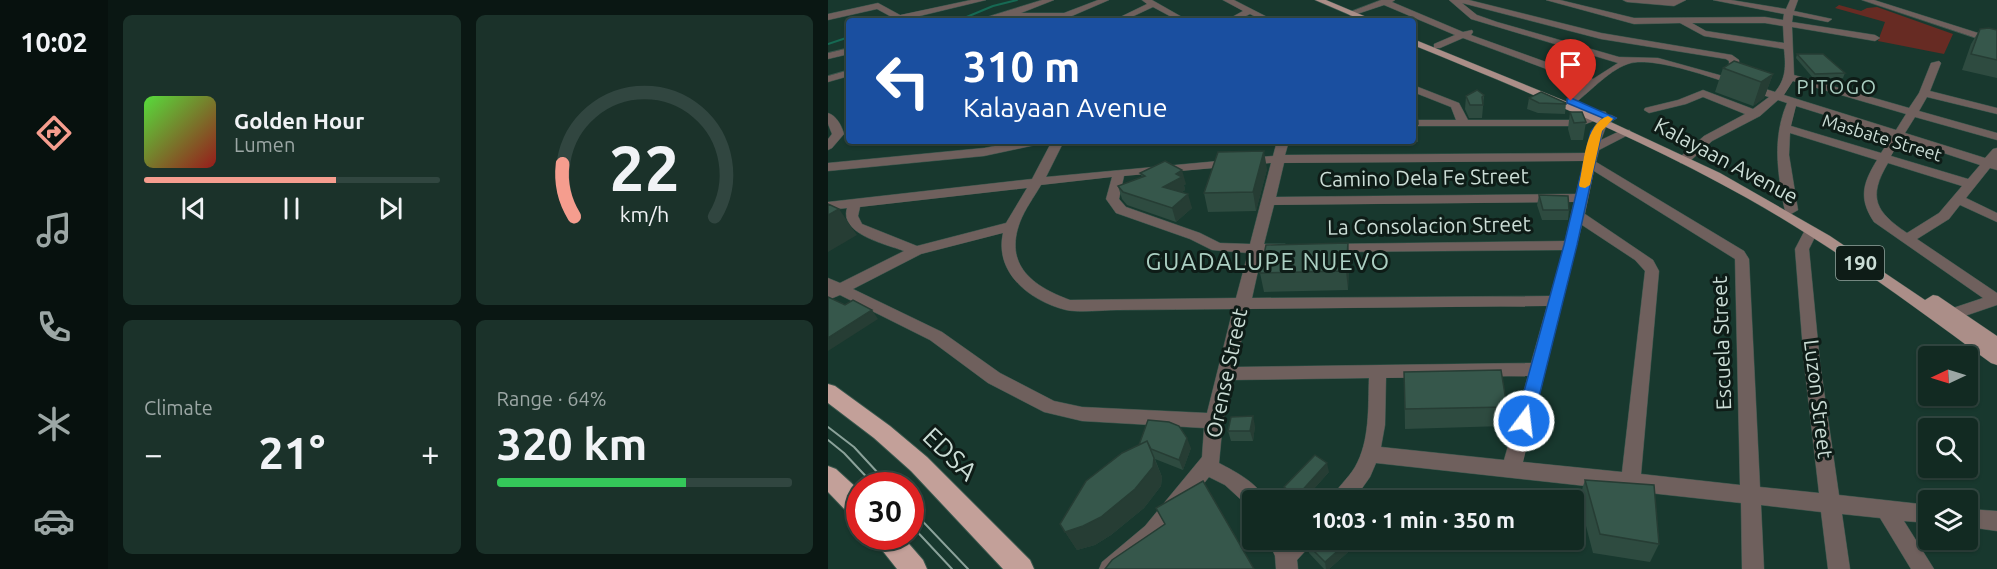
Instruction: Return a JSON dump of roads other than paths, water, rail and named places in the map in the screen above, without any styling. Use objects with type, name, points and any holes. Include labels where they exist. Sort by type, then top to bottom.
[{"type":"highway","name":"EDSA","points":[[828,392],[882,432],[919,464],[1021,569]]},
{"type":"highway","points":[[828,476],[846,494]]},
{"type":"highway","points":[[898,550],[914,569]]},
{"type":"main road","points":[[1315,1],[1364,18]]},
{"type":"main road","points":[[1315,1],[1352,18]]},
{"type":"main road","name":"Kalayaan Avenue","points":[[1416,38],[1571,101],[1791,210],[1873,259],[1997,344]]},
{"type":"main road","name":"Kalayaan Avenue","points":[[1416,43],[1603,118],[1626,132],[1687,158],[1811,231],[1915,300],[1997,359]]},
{"type":"street","points":[[828,17],[878,6],[892,16],[907,18],[982,0]]},
{"type":"street","points":[[991,18],[1050,0]]},
{"type":"street","points":[[999,16],[1065,16],[1105,0]]},
{"type":"street","points":[[1227,0],[1265,18]]},
{"type":"street","points":[[1453,0],[1474,17],[1494,24],[1628,61],[1671,64],[1793,100],[1992,164]]},
{"type":"street","points":[[1459,0],[1601,36],[1729,57],[1734,60],[1735,82]]},
{"type":"street","points":[[1550,0],[1634,21],[1739,19],[1786,22],[1875,38]]},
{"type":"street","points":[[1627,0],[1674,4],[1682,0]]},
{"type":"street","points":[[1717,0],[1843,22]]},
{"type":"street","points":[[1687,158],[1709,138],[1756,114],[1776,95],[1790,76],[1786,22],[1794,0]]},
{"type":"street","points":[[1866,0],[1997,42]]},
{"type":"street","points":[[1351,13],[1388,1],[1464,34],[1594,83]]},
{"type":"street","points":[[1121,18],[1150,2],[1179,18]]},
{"type":"street","points":[[1233,18],[1250,11]]},
{"type":"street","points":[[1739,19],[1756,32],[1788,42]]},
{"type":"street","points":[[1682,21],[1704,33],[1788,42]]},
{"type":"street","points":[[1437,46],[1494,24]]},
{"type":"street","points":[[828,56],[846,52]]},
{"type":"street","points":[[1571,101],[1628,61]]},
{"type":"street","points":[[1936,63],[1913,113],[1871,180],[1872,209],[1879,219],[1996,300]]},
{"type":"street","points":[[828,79],[846,74]]},
{"type":"street","points":[[1790,76],[1997,137]]},
{"type":"street","points":[[1416,89],[1455,105],[1460,110],[1463,123]]},
{"type":"street","points":[[1649,110],[1682,102],[1703,93],[1756,114]]},
{"type":"street","points":[[1924,93],[1997,111]]},
{"type":"street","points":[[1791,210],[1781,142],[1783,127],[1793,100]]},
{"type":"street","points":[[828,116],[837,128],[838,134],[828,146]]},
{"type":"street","points":[[1416,123],[1580,123],[1603,118]]},
{"type":"street","points":[[1511,470],[1571,245],[1597,131],[1603,118]]},
{"type":"street","name":"Masbate Street","points":[[1783,127],[1970,184]]},
{"type":"street","points":[[828,206],[977,191],[1119,173],[1277,159],[1592,156],[1626,132]]},
{"type":"street","points":[[828,167],[984,152],[1025,144]]},
{"type":"street","points":[[1056,144],[1011,226],[1009,254],[1017,275],[1023,282],[1040,293],[1069,306],[1556,301]]},
{"type":"street","name":"Orense Street","points":[[1110,569],[1152,533],[1208,467],[1211,460],[1214,421],[1282,144]]},
{"type":"street","points":[[1907,239],[1944,216],[1970,184],[1992,164],[1997,152]]},
{"type":"street","name":"Escuela Street","points":[[1592,156],[1739,254],[1742,259],[1753,569]]},
{"type":"street","name":"La Consolacion Street","points":[[1119,173],[1112,199],[1121,210],[1195,236],[1217,247],[1256,249],[1571,245]]},
{"type":"street","name":"Camino Dela Fe Street","points":[[1267,201],[1581,198]]},
{"type":"street","points":[[1958,200],[1997,218]]},
{"type":"street","points":[[855,203],[850,214],[852,222],[857,227],[916,251]]},
{"type":"street","points":[[1577,215],[1640,257],[1648,263],[1652,271],[1631,481]]},
{"type":"street","points":[[833,289],[916,251],[1011,226]]},
{"type":"street","name":"Luzon Street","points":[[1811,231],[1802,249],[1812,361],[1839,569]]},
{"type":"street","points":[[833,289],[936,336],[994,378],[1050,407],[1082,414],[1214,421]]},
{"type":"street","points":[[1953,314],[1996,300]]},
{"type":"street","points":[[1225,374],[1539,369]]},
{"type":"street","points":[[1350,490],[1365,472],[1371,454],[1378,371]]},
{"type":"street","points":[[1371,454],[1918,513]]},
{"type":"street","points":[[1208,467],[1232,479],[1244,490]]},
{"type":"street","points":[[1886,510],[1923,569]]},
{"type":"street","points":[[1978,519],[1997,521]]},
{"type":"waterway","points":[[964,18],[993,6],[1017,0]]},
{"type":"waterway","points":[[828,44],[846,38]]},
{"type":"tram line","points":[[828,427],[854,447],[877,472]]},
{"type":"tram line","points":[[828,440],[862,472]]},
{"type":"tram line","points":[[924,523],[968,569]]},
{"type":"tram line","points":[[924,539],[952,569]]},
{"type":"district","name":"PITOGO","points":[[1837,87]]},
{"type":"district","name":"GUADALUPE NUEVO","points":[[1268,262]]}]
